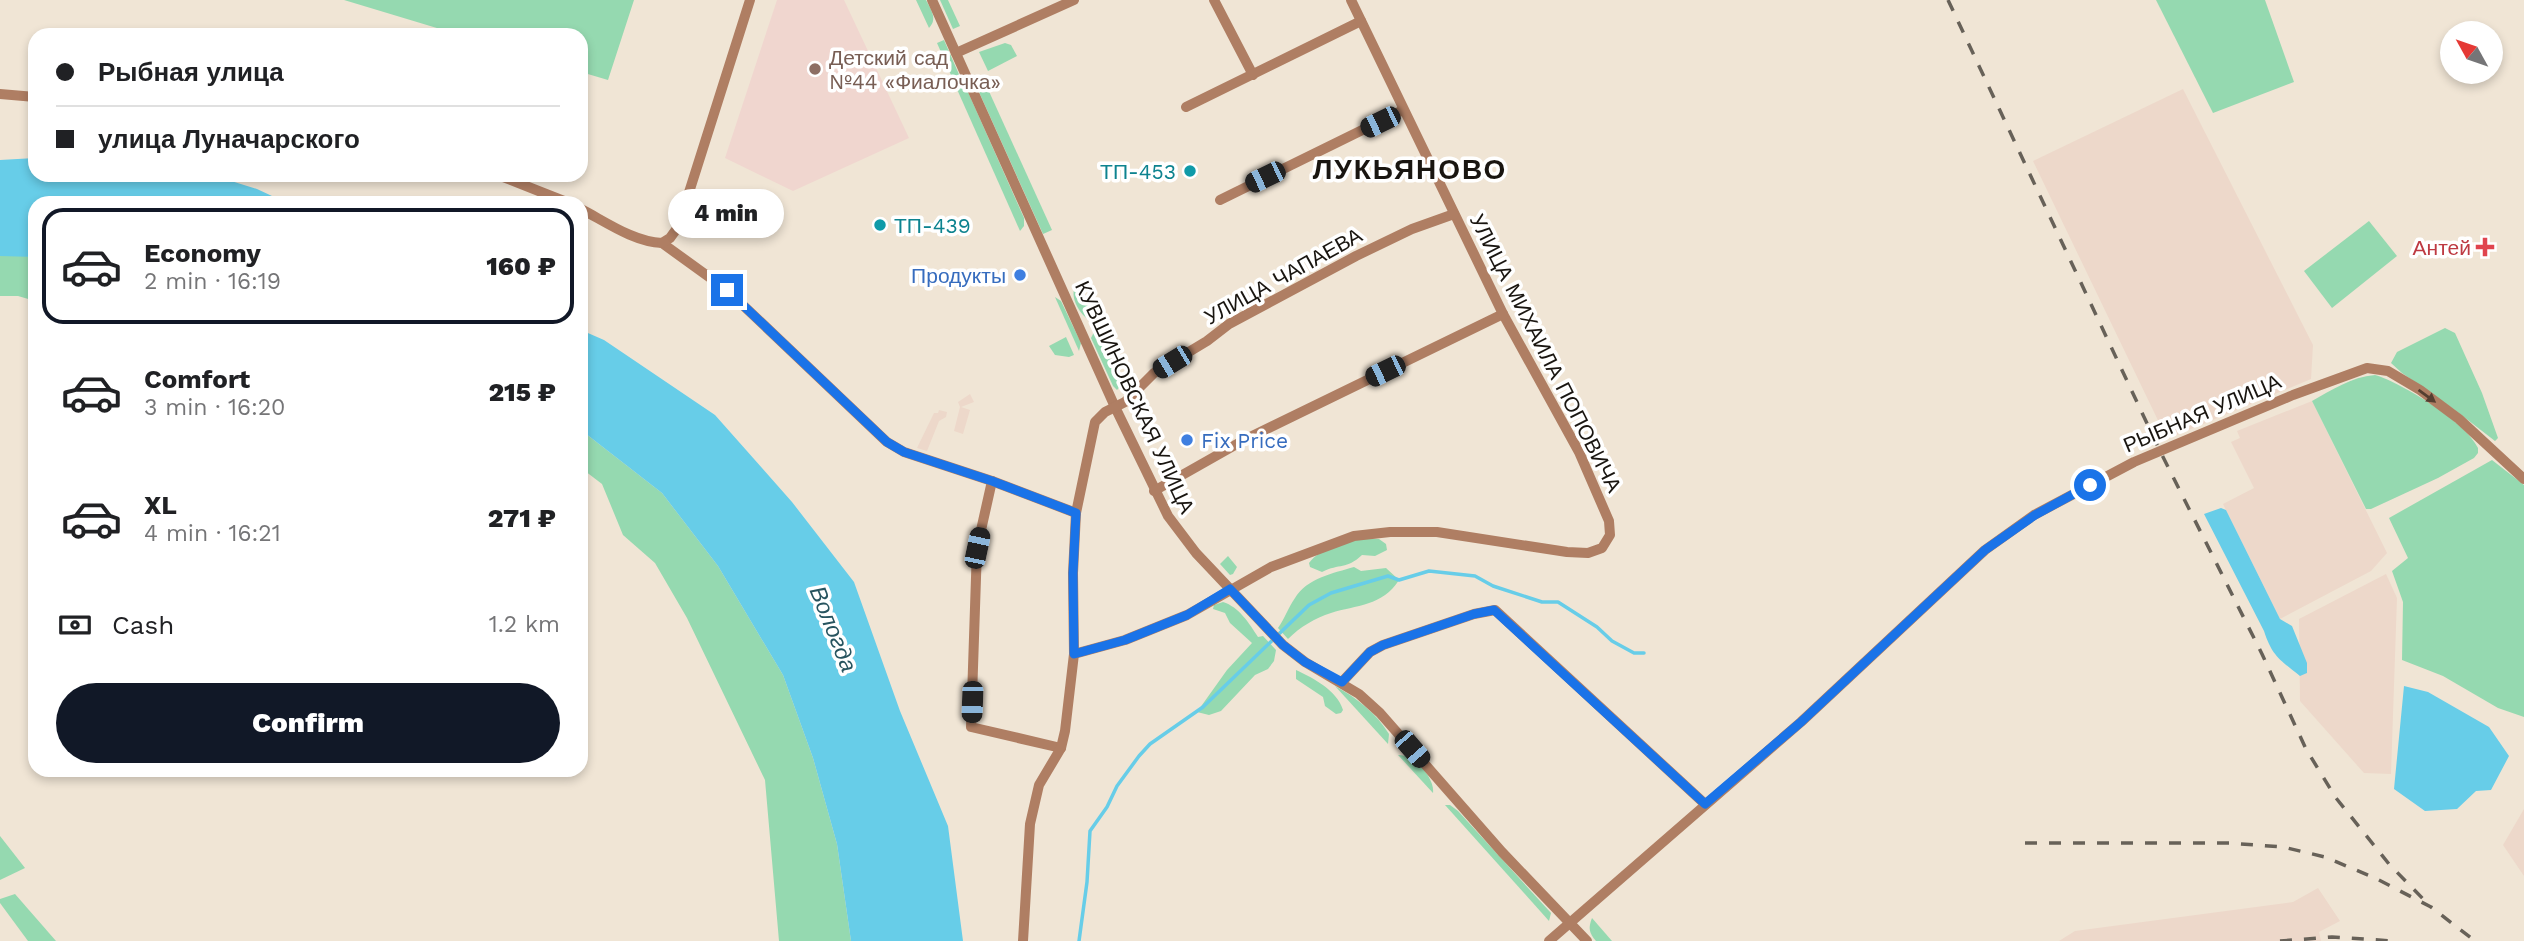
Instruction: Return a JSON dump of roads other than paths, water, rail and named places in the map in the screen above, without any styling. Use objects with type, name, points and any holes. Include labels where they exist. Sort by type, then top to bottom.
[{"type":"street","points":[[588,213],[651,243],[662,243],[670,238],[678,227],[750,0]]},
{"type":"street","name":"КУВШИНОВСКАЯ УЛИЦА","points":[[932,0],[1154,491],[1181,535],[1283,645],[1305,662],[1342,682],[1370,704],[1502,852],[1587,941]]},
{"type":"street","points":[[956,53],[1074,0]]},
{"type":"street","points":[[1214,0],[1253,75]]},
{"type":"street","name":"УЛИЦА МИХАИЛА ПОПОВИЧА","points":[[1230,589],[1307,552],[1346,538],[1371,533],[1437,532],[1588,553],[1602,548],[1610,535],[1609,521],[1579,452],[1503,314],[1351,0]]},
{"type":"street","points":[[1186,107],[1361,21]]},
{"type":"street","points":[[0,94],[28,96]]},
{"type":"street","points":[[1220,200],[1403,110]]},
{"type":"street","points":[[516,182],[551,196]]},
{"type":"street","name":"УЛИЦА ЧАПАЕВА","points":[[1023,941],[1030,824],[1039,785],[1060,748],[1065,731],[1074,654],[1073,573],[1076,513],[1092,429],[1098,418],[1125,402],[1154,373],[1208,341],[1229,324],[1356,256],[1412,229],[1454,214]]},
{"type":"street","points":[[662,243],[727,290],[887,442],[904,452],[1076,513]]},
{"type":"street","points":[[1154,491],[1244,440],[1503,314]]},
{"type":"street","name":"РЫБНАЯ УЛИЦА","points":[[1549,941],[1801,722],[1974,559],[2025,521],[2143,458],[2293,395],[2367,368],[2388,370],[2420,390],[2459,419],[2524,479]]},
{"type":"street","points":[[992,481],[977,548],[971,727],[1060,748]]},
{"type":"street","points":[[1074,654],[1125,640],[1187,615],[1230,589]]},
{"type":"street","points":[[1342,682],[1370,652],[1383,645],[1474,614],[1494,610],[1705,804]]},
{"type":"water","points":[[28,158],[28,182],[234,182],[272,196],[28,196],[28,257],[0,256],[0,160]]},
{"type":"water","name":"Вологда","points":[[588,333],[604,340],[715,415],[792,502],[854,582],[900,711],[948,826],[963,941],[851,941],[837,844],[813,758],[783,675],[718,566],[662,493],[588,435]]},
{"type":"water","points":[[2221,508],[2226,510],[2280,619],[2292,626],[2307,663],[2307,673],[2300,676],[2282,661],[2270,646],[2204,514]]},
{"type":"water","points":[[2404,686],[2428,692],[2489,727],[2509,756],[2491,790],[2476,791],[2457,809],[2425,811],[2394,789]]},
{"type":"waterway","points":[[1079,941],[1090,831],[1107,807],[1117,786],[1150,744],[1203,707],[1309,605],[1331,593],[1388,576],[1399,580],[1429,571],[1475,576],[1493,586],[1542,602],[1558,602],[1597,627],[1612,641],[1634,653],[1644,653]]},
{"type":"railway","points":[[1948,0],[2160,451],[2262,654],[2306,749],[2336,798],[2389,864],[2431,907]]},
{"type":"railway","points":[[2025,843],[2229,843],[2283,847],[2325,857],[2375,878],[2431,907],[2475,941]]},
{"type":"railway","points":[[2280,941],[2332,937],[2393,941]]},
{"type":"place","name":"Детский сад №44 «Фиалочка»","points":[[815,69]]},
{"type":"place","name":"ТП-453","points":[[1190,171]]},
{"type":"place","name":"ТП-439","points":[[880,225]]},
{"type":"place","name":"Антей","points":[[2485,247]]},
{"type":"place","name":"Продукты","points":[[1020,275]]},
{"type":"place","name":"Fix Price","points":[[1187,440]]},
{"type":"district","name":"ЛУКЬЯНОВО","points":[[1410,169]]}]
